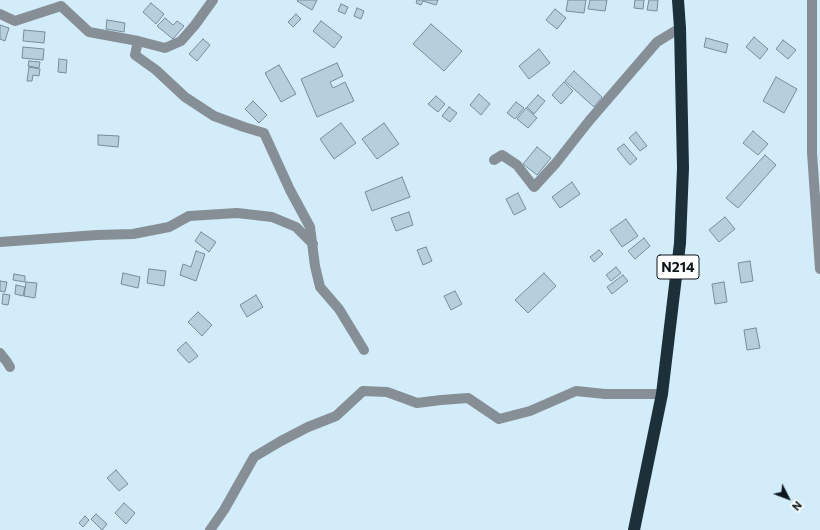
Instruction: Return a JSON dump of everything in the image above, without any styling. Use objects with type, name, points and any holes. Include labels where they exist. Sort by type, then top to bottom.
[{"type":"highway","name":"N214","points":[[634,530],[662,394],[680,244],[683,168],[678,0]]},
{"type":"street","points":[[0,14],[15,21],[61,6],[90,32],[138,40],[165,48],[182,41],[213,0]]},
{"type":"street","points":[[812,0],[812,153],[820,269]]},
{"type":"street","points":[[494,160],[502,155],[518,165],[534,187],[657,42],[680,28]]},
{"type":"street","points":[[138,40],[135,55],[156,70],[185,97],[214,116],[264,133],[290,190],[310,227],[315,266],[320,287],[340,309],[364,350]]},
{"type":"street","points":[[0,242],[96,235],[133,234],[169,227],[189,216],[237,213],[272,217],[296,227],[313,244]]},
{"type":"street","points":[[0,353],[10,367]]},
{"type":"street","points":[[210,530],[224,510],[254,457],[280,441],[308,427],[336,416],[363,391],[388,392],[417,403],[468,398],[500,419],[530,411],[576,391],[605,394],[662,394]]},
{"type":"building","points":[[317,0],[312,10],[297,1]]},
{"type":"building","points":[[417,0],[438,0],[436,5],[423,1],[421,5],[416,3]]},
{"type":"building","points":[[568,0],[586,0],[584,13],[566,11]]},
{"type":"building","points":[[590,0],[607,0],[605,11],[588,9]]},
{"type":"building","points":[[635,0],[644,0],[643,9],[634,8]]},
{"type":"building","points":[[649,0],[658,0],[657,11],[647,10]]},
{"type":"building","points":[[151,3],[164,14],[156,24],[143,12]]},
{"type":"building","points":[[341,4],[348,7],[345,14],[338,11]]},
{"type":"building","points":[[357,8],[364,11],[361,19],[354,16]]},
{"type":"building","points":[[555,9],[566,18],[557,29],[546,20]]},
{"type":"building","points":[[296,14],[301,19],[293,27],[288,22]]},
{"type":"building","points":[[165,18],[173,25],[177,21],[184,26],[173,39],[157,26]]},
{"type":"building","points":[[107,20],[125,23],[124,32],[106,29]]},
{"type":"building","points":[[321,21],[342,37],[334,48],[313,31]]},
{"type":"building","points":[[431,24],[462,51],[444,71],[413,44]]},
{"type":"building","points":[[0,25],[9,28],[5,41],[0,39]]},
{"type":"building","points":[[24,30],[45,32],[44,43],[23,41]]},
{"type":"building","points":[[754,37],[768,49],[760,59],[746,47]]},
{"type":"building","points":[[706,38],[728,44],[726,53],[704,47]]},
{"type":"building","points":[[203,39],[210,45],[197,61],[189,54]]},
{"type":"building","points":[[783,40],[796,50],[788,59],[776,49]]},
{"type":"building","points":[[23,47],[44,49],[43,60],[22,58]]},
{"type":"building","points":[[539,49],[550,63],[529,79],[519,66]]},
{"type":"building","points":[[59,59],[67,60],[66,73],[58,72]]},
{"type":"building","points":[[29,61],[40,62],[39,68],[28,66]]},
{"type":"building","points":[[337,63],[343,76],[330,82],[333,88],[345,82],[354,101],[317,117],[301,79]]},
{"type":"building","points":[[279,65],[296,94],[281,102],[265,73]]},
{"type":"building","points":[[29,67],[40,69],[39,76],[33,75],[32,81],[27,81]]},
{"type":"building","points":[[574,71],[602,97],[594,107],[565,81]]},
{"type":"building","points":[[776,77],[797,89],[784,113],[763,101]]},
{"type":"building","points":[[564,82],[573,91],[561,104],[552,95]]},
{"type":"building","points":[[479,94],[490,104],[481,115],[470,105]]},
{"type":"building","points":[[538,95],[545,101],[534,114],[527,107]]},
{"type":"building","points":[[436,96],[445,104],[438,112],[428,104]]},
{"type":"building","points":[[253,101],[267,115],[259,123],[245,109]]},
{"type":"building","points":[[516,102],[524,108],[515,119],[507,113]]},
{"type":"building","points":[[449,107],[457,113],[450,122],[442,116]]},
{"type":"building","points":[[526,108],[537,118],[528,128],[517,119]]},
{"type":"building","points":[[341,123],[356,143],[334,159],[320,139]]},
{"type":"building","points":[[384,123],[399,144],[377,159],[362,139]]},
{"type":"building","points":[[753,131],[768,144],[758,155],[743,143]]},
{"type":"building","points":[[636,132],[647,146],[640,151],[629,138]]},
{"type":"building","points":[[98,135],[119,136],[118,147],[98,145]]},
{"type":"building","points":[[624,144],[637,159],[630,165],[617,149]]},
{"type":"building","points":[[537,147],[551,158],[537,175],[523,164]]},
{"type":"building","points":[[765,155],[776,165],[738,208],[726,198]]},
{"type":"building","points":[[402,177],[410,197],[372,211],[365,192]]},
{"type":"building","points":[[572,182],[580,194],[560,208],[552,197]]},
{"type":"building","points":[[518,193],[526,209],[514,215],[506,199]]},
{"type":"building","points":[[409,212],[413,225],[396,231],[391,218]]},
{"type":"building","points":[[725,217],[735,229],[719,242],[709,230]]},
{"type":"building","points":[[626,219],[638,236],[622,247],[610,230]]},
{"type":"building","points":[[201,232],[216,242],[209,252],[195,241]]},
{"type":"building","points":[[644,238],[650,246],[635,259],[628,251]]},
{"type":"building","points":[[426,247],[432,261],[423,265],[417,250]]},
{"type":"building","points":[[599,250],[603,254],[594,262],[590,257]]},
{"type":"building","points":[[196,251],[205,254],[196,281],[180,275],[183,264],[191,267]]},
{"type":"building","points":[[750,261],[753,281],[741,283],[738,263]]},
{"type":"building","points":[[616,267],[621,273],[611,281],[606,275]]},
{"type":"building","points":[[149,269],[166,271],[164,286],[147,283]]},
{"type":"building","points":[[123,273],[140,277],[138,288],[121,284]]},
{"type":"building","points":[[544,273],[556,286],[528,313],[515,300]]},
{"type":"building","points":[[14,274],[25,276],[25,282],[13,280]]},
{"type":"building","points":[[623,275],[628,281],[612,294],[607,287]]},
{"type":"building","points":[[0,281],[7,282],[5,292],[0,291]]},
{"type":"building","points":[[26,282],[37,283],[35,298],[24,296]]},
{"type":"building","points":[[724,282],[727,302],[715,304],[712,284]]},
{"type":"building","points":[[16,285],[25,287],[23,296],[15,294]]},
{"type":"building","points":[[455,291],[462,304],[451,310],[444,296]]},
{"type":"building","points":[[3,294],[10,295],[8,305],[2,304]]},
{"type":"building","points":[[256,295],[263,307],[247,317],[240,305]]},
{"type":"building","points":[[198,312],[212,325],[202,336],[188,322]]},
{"type":"building","points":[[756,328],[760,348],[747,350],[744,330]]},
{"type":"building","points":[[186,342],[198,356],[189,363],[177,350]]},
{"type":"building","points":[[116,470],[128,484],[119,491],[107,478]]},
{"type":"building","points":[[124,503],[135,513],[126,524],[115,513]]},
{"type":"building","points":[[96,514],[107,524],[102,530],[91,519]]},
{"type":"building","points":[[85,516],[89,520],[83,527],[79,523]]}]
